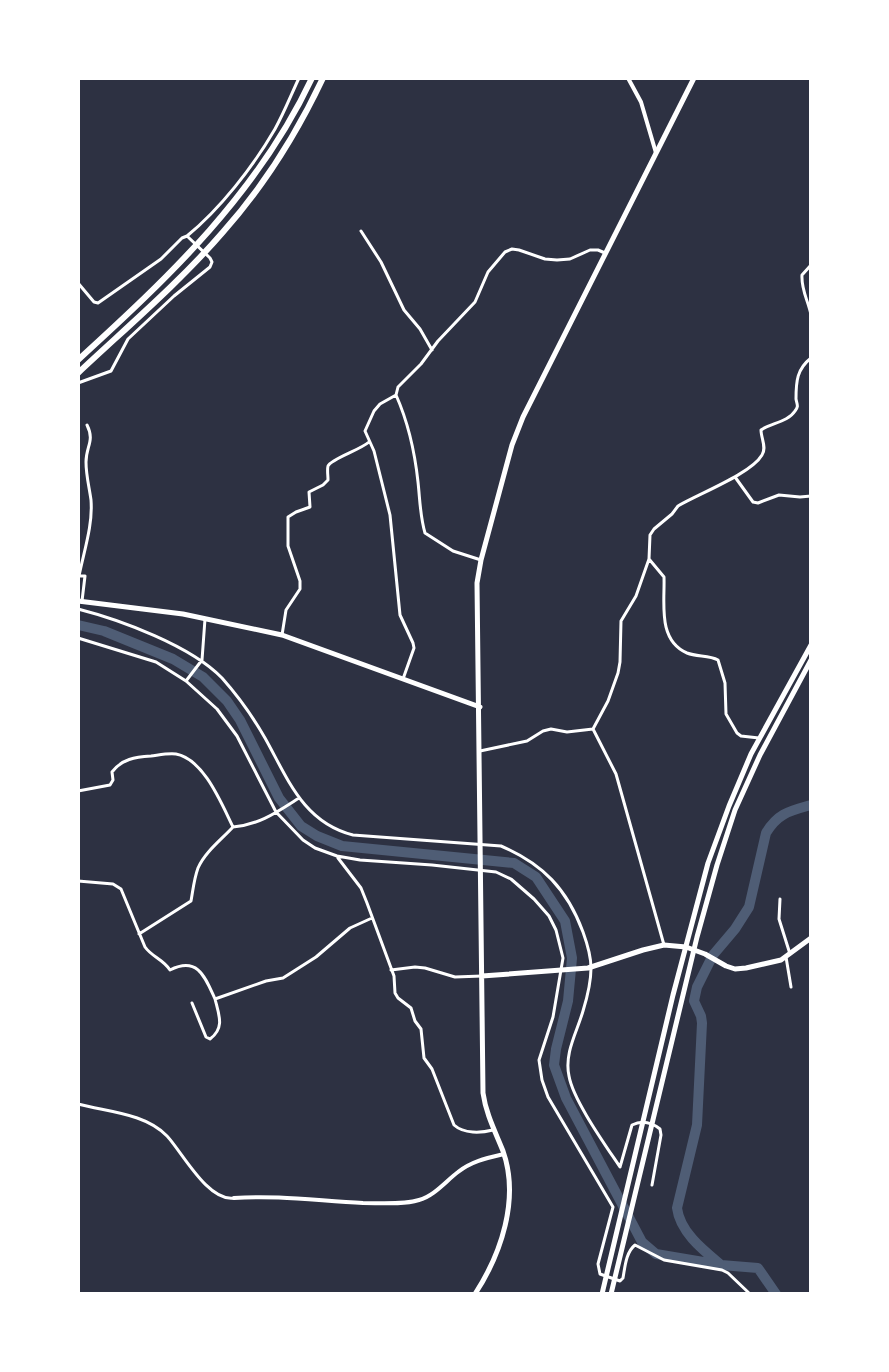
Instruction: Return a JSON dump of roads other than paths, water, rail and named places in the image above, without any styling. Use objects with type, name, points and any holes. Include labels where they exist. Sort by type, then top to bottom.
[{"type":"highway","points":[[78,360],[186,257],[226,212],[270,153],[312,78]]},
{"type":"highway","points":[[78,373],[225,231],[280,157],[323,78]]},
{"type":"main road","points":[[475,1294],[496,1256],[505,1225],[508,1185],[504,1154],[493,1130],[483,1093],[477,596],[481,560],[512,445],[523,417],[694,78]]},
{"type":"main road","points":[[80,601],[151,609],[282,635],[480,707]]},
{"type":"main road","points":[[602,1294],[708,863],[759,738],[811,645]]},
{"type":"main road","points":[[611,1294],[717,865],[735,810],[760,755],[811,660]]},
{"type":"main road","points":[[482,976],[590,967],[664,945],[686,947],[735,969],[788,956],[811,938]]},
{"type":"street","points":[[189,238],[211,215],[261,149],[275,128],[299,78]]},
{"type":"street","points":[[628,78],[641,102],[656,153]]},
{"type":"street","points":[[361,231],[381,262],[404,310],[432,350]]},
{"type":"street","points":[[78,283],[98,303],[161,259],[182,238],[189,238],[212,262],[128,339],[111,371],[78,383]]},
{"type":"street","points":[[481,560],[453,551],[425,533],[415,459],[396,395],[398,387],[475,302],[488,272],[505,252],[519,250],[557,260],[570,259],[590,250],[605,253]]},
{"type":"street","points":[[811,265],[802,275],[801,287],[811,315]]},
{"type":"street","points":[[593,729],[618,673],[621,621],[636,596],[649,559],[650,535],[678,506],[735,477],[762,456],[765,450],[761,430],[785,419],[797,408],[797,376],[800,368],[811,358]]},
{"type":"street","points":[[396,395],[380,404],[365,431],[374,451],[390,515],[400,615],[414,648],[403,679]]},
{"type":"street","points":[[80,601],[85,576],[79,576],[90,523],[91,500],[86,474],[86,455],[91,444],[87,425]]},
{"type":"street","points":[[282,635],[286,610],[300,589],[288,546],[288,517],[310,507],[309,492],[328,480],[328,465],[332,461],[369,442]]},
{"type":"street","points":[[735,477],[753,502],[779,495],[811,496]]},
{"type":"street","points":[[649,559],[664,577],[662,593],[667,633],[685,652],[718,660],[725,683],[726,714],[741,736],[759,738]]},
{"type":"street","points":[[78,609],[139,629],[201,661],[220,676],[248,712],[298,799],[323,822],[340,832],[501,846],[519,854],[552,879],[568,898],[578,919],[590,967],[583,1011],[570,1049],[569,1077],[579,1100],[620,1167],[632,1125],[643,1122],[660,1129],[652,1185]]},
{"type":"street","points":[[187,680],[201,661],[205,619]]},
{"type":"street","points":[[78,638],[156,662],[187,680],[217,709],[237,736],[278,811],[303,840],[315,848],[337,856],[496,872],[511,879],[534,899],[556,930],[563,958],[553,1017],[539,1060],[540,1071],[548,1097],[613,1207],[598,1264],[600,1274],[620,1281],[631,1247],[635,1245],[664,1260],[722,1270],[750,1294]]},
{"type":"street","points":[[480,751],[527,741],[551,729],[567,732],[593,729]]},
{"type":"street","points":[[593,729],[616,774],[664,945]]},
{"type":"street","points":[[78,791],[110,785],[112,772],[127,759],[175,754],[190,760],[200,769],[233,827]]},
{"type":"street","points":[[139,934],[191,901],[193,883],[205,856],[233,827],[265,820],[298,799]]},
{"type":"street","points":[[337,856],[361,888],[395,981],[395,993],[411,1008],[421,1029],[424,1058],[432,1069],[454,1125],[465,1131],[483,1133],[493,1130]]},
{"type":"street","points":[[78,881],[113,884],[121,889],[148,952],[170,970],[192,966],[199,969],[208,983],[222,1020],[210,1039],[206,1037],[192,1003]]},
{"type":"street","points":[[780,899],[779,919],[788,956],[791,987]]},
{"type":"street","points":[[215,999],[283,978],[316,957],[350,928],[372,918]]},
{"type":"street","points":[[391,970],[415,967],[455,977],[482,976]]},
{"type":"street","points":[[78,1104],[122,1113],[163,1132],[206,1185],[225,1198],[266,1196],[346,1202],[416,1201],[427,1197],[471,1163],[504,1154]]},
{"type":"waterway","points":[[78,625],[104,631],[173,659],[203,677],[227,701],[240,720],[279,798],[301,826],[317,836],[342,846],[514,863],[536,877],[565,921],[572,958],[568,1001],[554,1065],[566,1098],[642,1242],[656,1254],[758,1268],[776,1294]]},
{"type":"waterway","points":[[720,1264],[687,1233],[677,1208],[697,1125],[702,1023],[694,1001],[697,987],[713,955],[749,907],[766,833],[780,817],[811,805]]}]
